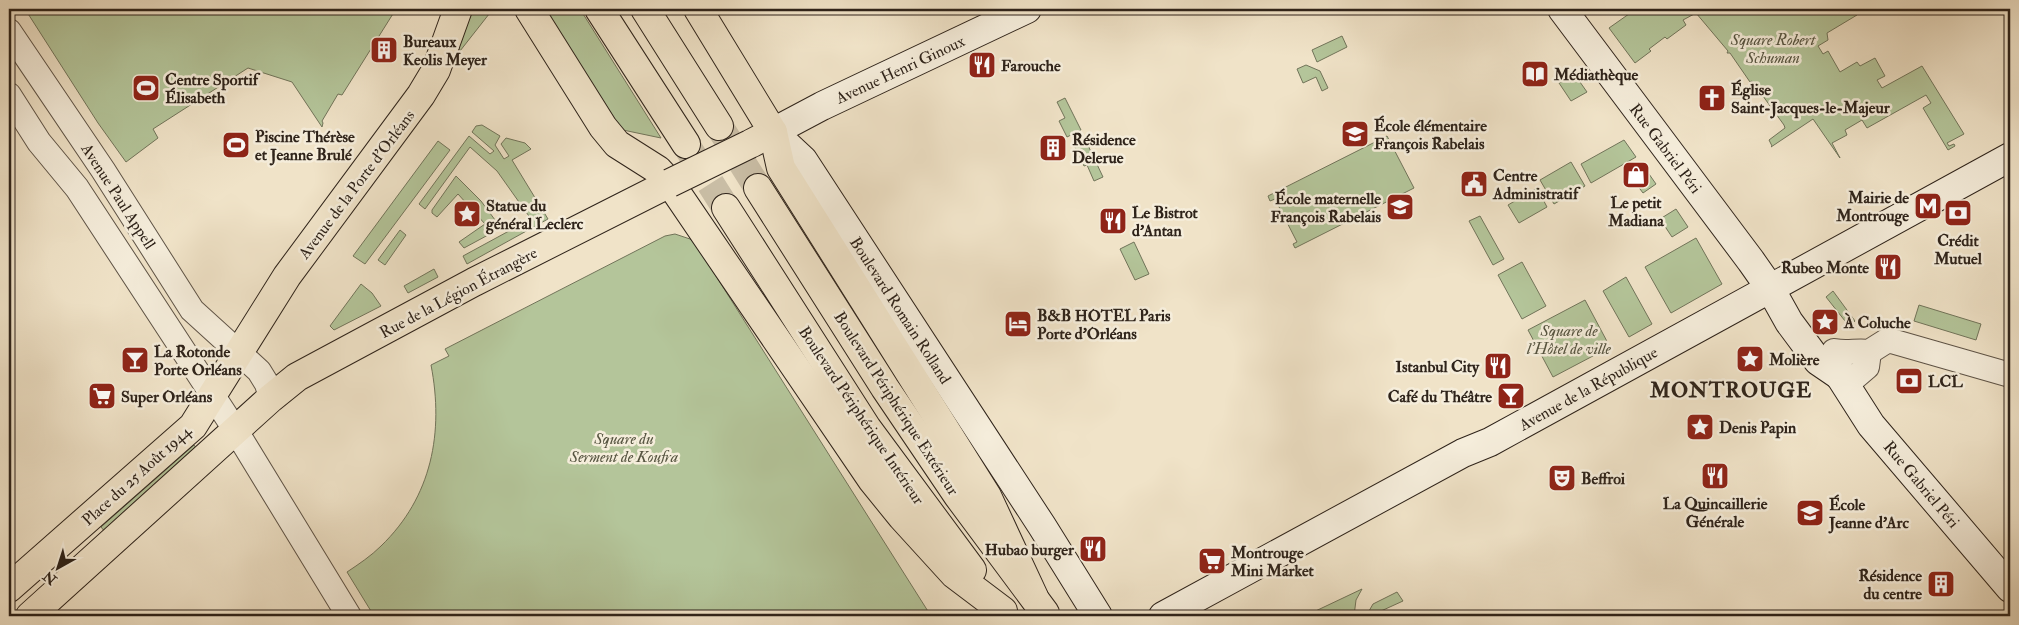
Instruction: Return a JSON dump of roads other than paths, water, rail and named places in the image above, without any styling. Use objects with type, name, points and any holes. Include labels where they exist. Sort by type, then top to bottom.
[{"type":"main road","name":"Avenue de la Porte d'Orléans","points":[[211,396],[287,276],[421,95],[439,62],[458,9]]},
{"type":"main road","points":[[529,9],[603,127],[617,144],[658,170],[670,182],[872,480],[902,517],[954,574],[1005,614]]},
{"type":"main road","points":[[599,9],[686,144]]},
{"type":"main road","points":[[645,9],[719,126]]},
{"type":"main road","name":"Boulevard Romain Rolland","points":[[698,9],[762,138],[803,160],[1098,616]]},
{"type":"main road","name":"Avenue Henri Ginoux","points":[[762,138],[822,106],[1027,9]]},
{"type":"main road","name":"Rue Gabriel Péri","points":[[1562,9],[1770,288],[1805,311],[1872,425],[2010,588]]},
{"type":"main road","name":"Rue de la Légion Étrangère","points":[[236,431],[271,398],[298,377],[474,282],[670,182],[762,138]]},
{"type":"main road","name":"Boulevard Périphérique Extérieur","points":[[758,188],[885,388],[958,496],[1039,605],[987,496],[762,138]]},
{"type":"main road","name":"Avenue de la République","points":[[1163,616],[1463,453],[1490,442],[2010,156]]},
{"type":"main road","name":"Boulevard Périphérique Intérieur","points":[[726,208],[867,428],[1005,614]]},
{"type":"main road","name":"Place du 25 Août 1944","points":[[9,588],[193,426],[211,396]]},
{"type":"main road","name":"Place du 25 Août 1944","points":[[30,616],[236,431]]},
{"type":"main road","points":[[9,610],[12,616]]},
{"type":"street","name":"Avenue Paul Appell","points":[[9,31],[103,170],[192,310],[259,370],[267,384],[271,398]]},
{"type":"street","name":"Avenue Paul Appell","points":[[9,96],[40,142],[77,188],[211,396],[236,431],[349,616]]},
{"type":"street","points":[[1840,371],[1866,367],[1870,352],[1888,340],[2010,376]]},
{"type":"street","points":[[1840,371],[1847,354],[1860,350],[1870,352]]},
{"type":"tunnel","points":[[719,126],[758,188]]},
{"type":"tunnel","points":[[688,148],[726,208]]},
{"type":"place","name":"Bureaux Keolis Meyer","points":[[384,50]]},
{"type":"place","name":"Farouche","points":[[982,65]]},
{"type":"place","name":"Médiathèque","points":[[1535,74]]},
{"type":"place","name":"Centre Sportif Élisabeth","points":[[146,88]]},
{"type":"place","name":"Église Saint-Jacques-le-Majeur","points":[[1712,98]]},
{"type":"place","name":"École élémentaire François Rabelais","points":[[1355,134]]},
{"type":"place","name":"Piscine Thérèse et Jeanne Brulé","points":[[236,145]]},
{"type":"place","name":"Résidence Delerue","points":[[1053,148]]},
{"type":"place","name":"Le petit Madiana","points":[[1636,175]]},
{"type":"place","name":"Centre Administratif","points":[[1474,184]]},
{"type":"place","name":"Mairie de Montrouge","points":[[1928,206]]},
{"type":"place","name":"École maternelle François Rabelais","points":[[1400,207]]},
{"type":"place","name":"Crédit Mutuel","points":[[1958,213]]},
{"type":"place","name":"Statue du général Leclerc","points":[[467,214]]},
{"type":"place","name":"Le Bistrot d'Antan","points":[[1113,221]]},
{"type":"place","name":"Rubeo Monte","points":[[1888,267]]},
{"type":"place","name":"À Coluche","points":[[1825,322]]},
{"type":"place","name":"B&B HOTEL Paris Porte d'Orléans","points":[[1018,324]]},
{"type":"place","name":"Molière","points":[[1750,359]]},
{"type":"place","name":"La Rotonde Porte Orléans","points":[[135,360]]},
{"type":"place","name":"Istanbul City","points":[[1498,366]]},
{"type":"place","name":"LCL","points":[[1909,381]]},
{"type":"place","name":"Super Orléans","points":[[102,396]]},
{"type":"place","name":"Café du Théâtre","points":[[1511,396]]},
{"type":"place","name":"Denis Papin","points":[[1700,427]]},
{"type":"place","name":"La Quincaillerie Générale","points":[[1715,476]]},
{"type":"place","name":"Beffroi","points":[[1562,478]]},
{"type":"place","name":"École Jeanne d'Arc","points":[[1810,513]]},
{"type":"place","name":"Hubao burger","points":[[1093,549]]},
{"type":"place","name":"Montrouge Mini Market","points":[[1212,561]]},
{"type":"place","name":"Résidence du centre","points":[[1941,584]]},
{"type":"district","name":"MONTROUGE","points":[[1731,390]]},
{"type":"park label","name":"Square Robert Schuman","points":[[1773,48]]},
{"type":"park label","name":"Square de l'Hôtel de ville","points":[[1569,339]]},
{"type":"park label","name":"Square du Serment de Koufra","points":[[624,447]]}]
